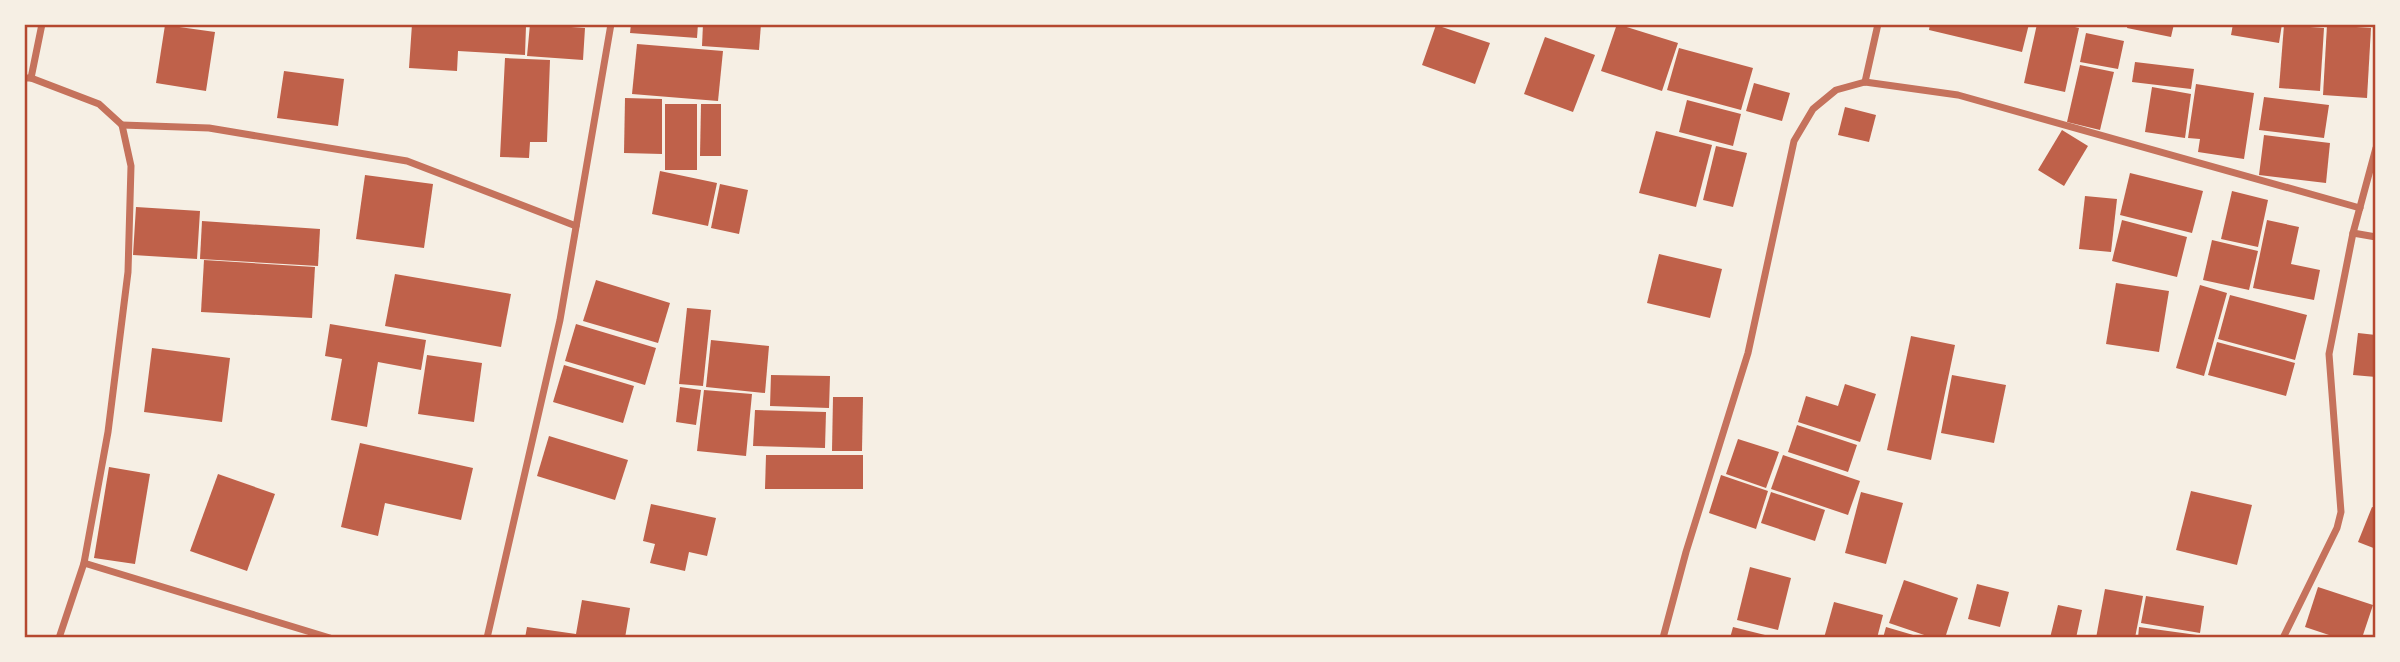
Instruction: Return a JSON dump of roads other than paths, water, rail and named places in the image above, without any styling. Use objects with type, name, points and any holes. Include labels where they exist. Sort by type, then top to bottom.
[{"type":"street","points":[[43,24],[28,78],[99,104],[122,125],[131,166],[128,272],[108,432],[84,563],[59,638]]},
{"type":"street","points":[[487,638],[560,320],[611,24]]},
{"type":"street","points":[[1865,82],[1878,24]]},
{"type":"street","points":[[1663,638],[1686,552],[1748,353],[1794,141],[1814,109],[1836,90],[1865,82],[1958,95],[2360,208]]},
{"type":"street","points":[[122,125],[209,128],[408,161],[576,226]]},
{"type":"street","points":[[2283,638],[2337,528],[2341,512],[2329,354],[2353,233],[2375,148]]},
{"type":"street","points":[[2353,233],[2375,237]]},
{"type":"street","points":[[84,563],[330,638]]}]
